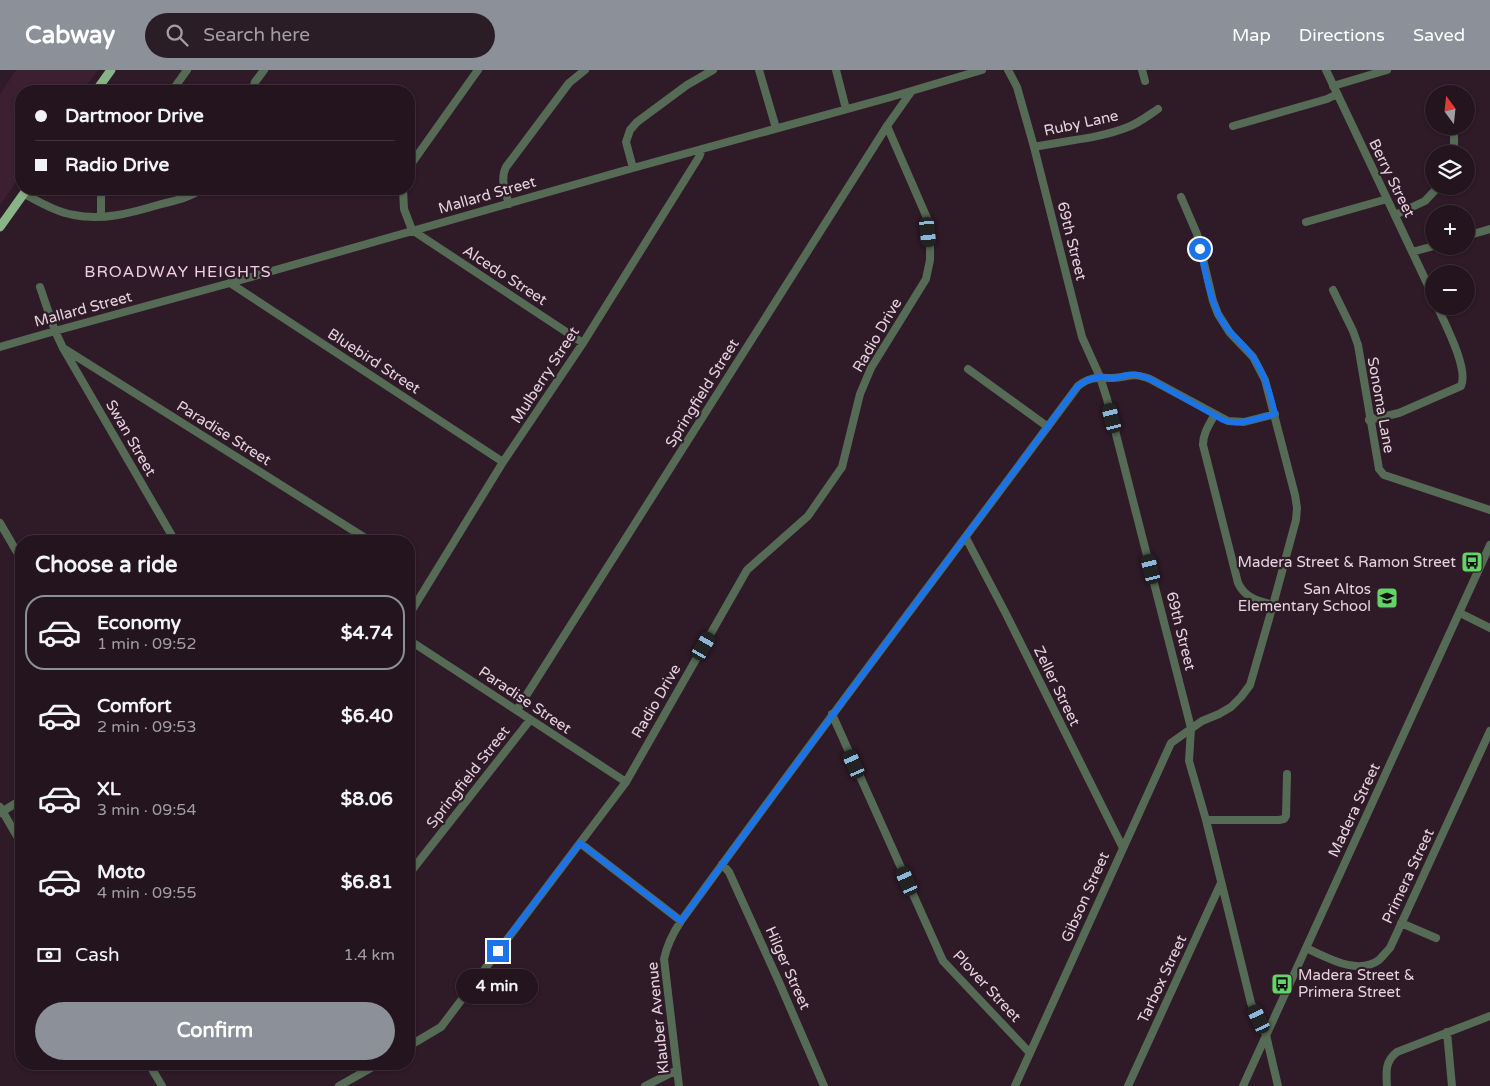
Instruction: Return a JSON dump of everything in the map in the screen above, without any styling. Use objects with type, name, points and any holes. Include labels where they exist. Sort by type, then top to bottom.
[{"type":"main road","points":[[100,85],[111,70]]},
{"type":"main road","points":[[0,227],[23,195]]},
{"type":"street","points":[[177,85],[188,70]]},
{"type":"street","points":[[255,85],[264,70]]},
{"type":"street","points":[[415,159],[478,70]]},
{"type":"street","points":[[509,204],[503,181],[503,172],[569,83],[585,70]]},
{"type":"street","points":[[633,168],[626,142],[630,130],[637,122],[713,70]]},
{"type":"street","points":[[759,70],[776,128]]},
{"type":"street","points":[[836,70],[846,109]]},
{"type":"street","name":"Mallard Street","points":[[0,347],[633,168],[910,92],[982,70]]},
{"type":"street","name":"69th Street","points":[[1008,70],[1017,87],[1034,147],[1082,337],[1100,377],[1107,399],[1191,728],[1190,761],[1251,1003],[1266,1035],[1278,1086]]},
{"type":"street","points":[[1142,70],[1145,81]]},
{"type":"street","name":"Berry Street","points":[[1326,70],[1425,279]]},
{"type":"street","points":[[1334,86],[1387,70]]},
{"type":"street","name":"Springfield Street","points":[[517,710],[910,92]]},
{"type":"street","points":[[1233,126],[1327,99],[1337,94]]},
{"type":"street","name":"Ruby Lane","points":[[1034,147],[1060,141],[1090,138],[1130,126],[1158,109]]},
{"type":"street","name":"Radio Drive","points":[[415,1042],[441,1027],[626,782],[747,570],[808,516],[842,467],[860,394],[871,368],[926,280],[930,247],[927,218],[887,126]]},
{"type":"street","name":"Mulberry Street","points":[[415,605],[503,462],[583,343],[699,157],[702,149]]},
{"type":"street","points":[[32,195],[53,208],[71,215],[101,217],[129,213],[189,195]]},
{"type":"street","points":[[101,195],[101,217]]},
{"type":"street","points":[[403,195],[404,209],[412,230]]},
{"type":"street","points":[[1395,215],[1425,200],[1430,195]]},
{"type":"street","name":"Gibson Street","points":[[1015,1086],[1171,743],[1202,721],[1225,711],[1246,691],[1253,678],[1295,526],[1297,508],[1295,495],[1266,380],[1247,350],[1230,332],[1218,314],[1213,301],[1197,234],[1181,197]]},
{"type":"street","points":[[1306,222],[1387,199]]},
{"type":"street","points":[[1475,233],[1490,229]]},
{"type":"street","name":"Alcedo Street","points":[[412,230],[583,343]]},
{"type":"street","points":[[1412,252],[1425,248]]},
{"type":"street","name":"Bluebird Street","points":[[230,283],[503,462]]},
{"type":"street","name":"Swan Street","points":[[40,287],[63,348],[172,535]]},
{"type":"street","name":"Sonoma Lane","points":[[1333,290],[1358,345],[1369,420],[1379,469],[1384,475],[1490,510]]},
{"type":"street","points":[[1369,420],[1399,413],[1461,386],[1463,376],[1458,354],[1441,315]]},
{"type":"street","name":"Paradise Street","points":[[63,348],[360,535]]},
{"type":"street","points":[[968,369],[1048,427]]},
{"type":"street","points":[[1100,377],[1115,378],[1133,375],[1144,377],[1228,421],[1238,423],[1275,414]]},
{"type":"street","name":"Klauber Avenue","points":[[679,1086],[664,959],[666,949],[681,921],[832,714],[966,538],[1078,386],[1087,380],[1100,377]]},
{"type":"street","points":[[1215,414],[1203,438],[1203,445],[1238,583],[1249,597],[1258,602],[1274,605]]},
{"type":"street","points":[[0,523],[15,549]]},
{"type":"street","name":"Zeller Street","points":[[966,538],[1006,612],[1123,848]]},
{"type":"street","name":"Madera Street","points":[[1243,1086],[1490,545]]},
{"type":"street","points":[[1460,613],[1490,628]]},
{"type":"street","name":"Paradise Street","points":[[415,644],[626,782]]},
{"type":"street","name":"Plover Street","points":[[832,714],[943,961],[1029,1052]]},
{"type":"street","name":"Springfield Street","points":[[415,866],[530,720]]},
{"type":"street","name":"Primera Street","points":[[1306,948],[1350,966],[1362,966],[1375,962],[1390,948],[1490,731]]},
{"type":"street","points":[[1482,750],[1490,754]]},
{"type":"street","points":[[1206,820],[1284,819],[1286,816],[1287,774]]},
{"type":"street","points":[[15,803],[1,810],[15,834]]},
{"type":"street","points":[[580,843],[681,921]]},
{"type":"street","name":"Hilger Street","points":[[722,864],[729,872],[741,898],[824,1086]]},
{"type":"street","name":"Tarbox Street","points":[[1128,1086],[1221,883]]},
{"type":"street","points":[[1401,923],[1436,938]]},
{"type":"street","points":[[1387,1086],[1386,1068],[1393,1054],[1490,1016]]},
{"type":"street","points":[[1447,1032],[1452,1086]]},
{"type":"street","points":[[153,1070],[162,1086]]},
{"type":"street","points":[[339,1086],[367,1070]]},
{"type":"street","points":[[645,1086],[677,1070]]},
{"type":"shaded area","points":[[16,70],[98,70],[87,85],[15,85],[15,184],[0,205],[0,94]]},
{"type":"place","name":"Madera Street & Ramon Street","points":[[1472,562]]},
{"type":"place","name":"San Altos Elementary School","points":[[1387,598]]},
{"type":"place","name":"Madera Street & Primera Street","points":[[1282,984]]},
{"type":"district","name":"BROADWAY HEIGHTS","points":[[178,272]]},
{"type":"route","points":[[498,951],[580,843],[681,921],[832,714],[966,538],[1078,386],[1087,380],[1100,377],[1115,378],[1139,375],[1155,381],[1223,420],[1238,423],[1275,414],[1262,372],[1253,357],[1230,332],[1218,314],[1200,249]]}]
